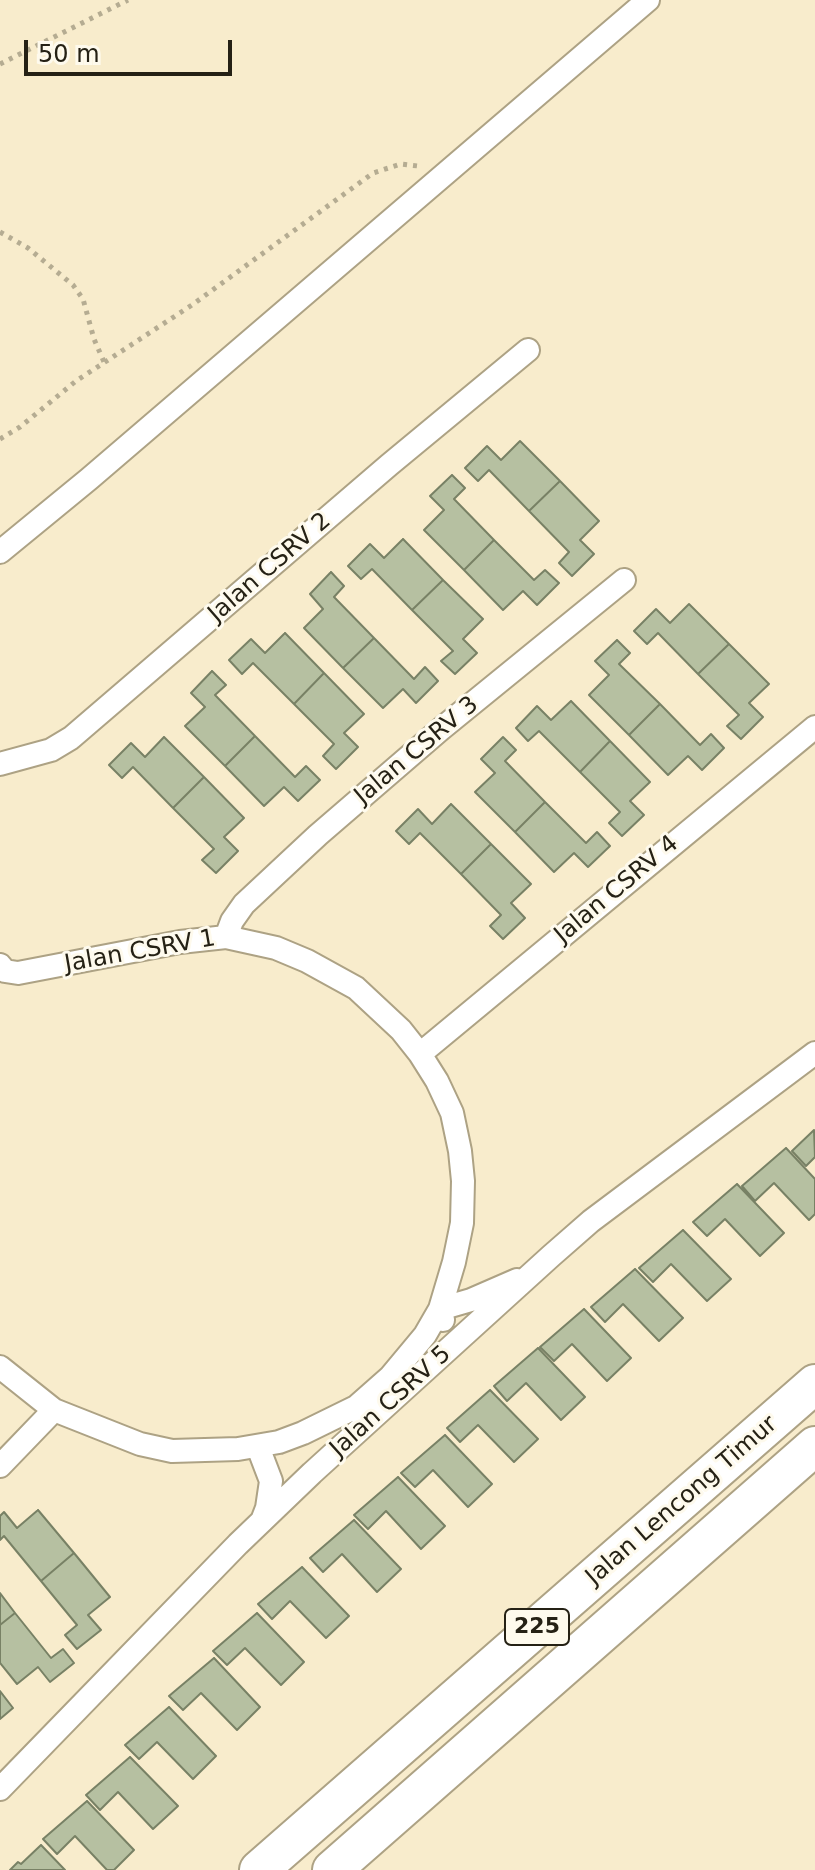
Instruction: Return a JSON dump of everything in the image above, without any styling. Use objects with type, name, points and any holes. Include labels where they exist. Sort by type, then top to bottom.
[{"type":"highway","name":"Jalan Lencong Timur","points":[[259,1870],[815,1384]]},
{"type":"highway","name":"Jalan Lencong Timur","points":[[332,1870],[815,1446]]},
{"type":"street","points":[[0,552],[648,0]]},
{"type":"street","name":"Jalan CSRV 2","points":[[0,764],[51,750],[71,738],[528,350]]},
{"type":"street","name":"Jalan CSRV 3","points":[[226,937],[244,904],[318,835],[441,729],[624,580]]},
{"type":"street","name":"Jalan CSRV 4","points":[[420,1054],[815,727]]},
{"type":"street","name":"Jalan CSRV 1","points":[[0,965],[5,971],[18,973],[180,942],[226,937],[276,948],[332,974],[356,988],[420,1054],[452,1113],[463,1181],[462,1223],[440,1309],[410,1356],[356,1407],[303,1433],[258,1447],[204,1452],[172,1451],[140,1444],[54,1410],[0,1367]]},
{"type":"street","name":"Jalan CSRV 5","points":[[0,1789],[262,1522],[536,1270],[591,1221],[815,1053]]},
{"type":"street","points":[[444,1355],[446,1328],[440,1309],[471,1300],[536,1270]]},
{"type":"street","points":[[0,1466],[54,1410]]},
{"type":"street","points":[[258,1447],[271,1481],[262,1522]]},
{"type":"path","points":[[0,64],[128,0]]},
{"type":"path","points":[[0,439],[373,173],[401,164],[427,167],[440,176]]},
{"type":"path","points":[[0,232],[28,248],[73,285],[83,299],[104,362]]},
{"type":"building","points":[[520,441],[560,481],[529,511],[489,470],[478,481],[465,468],[487,446],[501,460]]},
{"type":"building","points":[[452,475],[465,488],[454,499],[494,540],[464,570],[424,530],[444,510],[430,496]]},
{"type":"building","points":[[560,481],[599,521],[580,540],[594,554],[572,576],[559,563],[569,552],[529,511]]},
{"type":"building","points":[[403,539],[443,580],[412,610],[372,569],[361,579],[348,566],[370,544],[384,558]]},
{"type":"building","points":[[494,540],[534,580],[545,570],[559,583],[537,605],[523,591],[503,610],[464,570]]},
{"type":"building","points":[[331,572],[344,586],[334,597],[374,638],[343,668],[304,628],[323,609],[310,594]]},
{"type":"building","points":[[443,580],[483,619],[463,639],[477,653],[455,674],[441,661],[453,651],[412,610]]},
{"type":"building","points":[[689,604],[729,644],[698,674],[658,633],[647,644],[634,631],[656,609],[670,623]]},
{"type":"building","points":[[285,633],[324,673],[294,704],[253,663],[242,674],[229,660],[251,639],[265,653]]},
{"type":"building","points":[[374,638],[414,679],[425,667],[438,681],[416,703],[403,689],[383,708],[343,668]]},
{"type":"building","points":[[617,640],[630,653],[619,664],[660,704],[629,735],[589,695],[609,675],[595,661]]},
{"type":"building","points":[[729,644],[769,684],[749,703],[763,717],[741,739],[727,726],[739,715],[698,674]]},
{"type":"building","points":[[212,671],[226,685],[215,695],[255,736],[225,766],[185,726],[205,707],[191,693]]},
{"type":"building","points":[[324,673],[364,714],[344,733],[358,747],[336,769],[323,756],[334,744],[294,704]]},
{"type":"building","points":[[571,701],[610,741],[580,772],[539,731],[528,741],[516,728],[537,706],[551,720]]},
{"type":"building","points":[[660,704],[700,745],[711,734],[724,748],[702,770],[688,756],[668,775],[629,735]]},
{"type":"building","points":[[255,736],[295,777],[306,766],[320,780],[298,801],[284,787],[264,806],[225,766]]},
{"type":"building","points":[[164,737],[204,777],[173,808],[133,767],[122,778],[109,765],[131,743],[145,757]]},
{"type":"building","points":[[503,737],[516,750],[505,761],[545,802],[515,832],[475,792],[495,773],[481,759]]},
{"type":"building","points":[[610,741],[650,782],[630,801],[644,815],[622,836],[609,823],[620,812],[580,772]]},
{"type":"building","points":[[204,777],[244,818],[224,837],[238,851],[216,873],[202,860],[214,849],[173,808]]},
{"type":"building","points":[[545,802],[586,843],[597,832],[610,846],[588,867],[574,853],[554,872],[515,832]]},
{"type":"building","points":[[451,804],[491,844],[461,874],[420,833],[409,844],[396,831],[418,809],[432,824]]},
{"type":"building","points":[[491,844],[531,884],[511,903],[525,918],[503,939],[490,926],[501,915],[461,874]]},
{"type":"building","points":[[814,1130],[815,1157],[806,1166],[792,1151]]},
{"type":"building","points":[[786,1148],[815,1179],[815,1214],[809,1220],[774,1183],[755,1201],[742,1186]]},
{"type":"building","points":[[737,1184],[784,1233],[760,1256],[725,1219],[707,1236],[693,1222]]},
{"type":"building","points":[[683,1230],[731,1279],[707,1301],[671,1264],[653,1282],[639,1268]]},
{"type":"building","points":[[635,1269],[683,1318],[659,1341],[623,1304],[605,1322],[591,1307]]},
{"type":"building","points":[[584,1309],[631,1358],[607,1381],[572,1344],[554,1361],[540,1347]]},
{"type":"building","points":[[538,1348],[585,1397],[561,1420],[526,1383],[507,1401],[494,1386]]},
{"type":"building","points":[[490,1390],[538,1439],[514,1462],[478,1425],[460,1442],[447,1428]]},
{"type":"building","points":[[445,1435],[492,1484],[468,1507],[433,1470],[415,1487],[401,1473]]},
{"type":"building","points":[[398,1477],[445,1526],[421,1549],[386,1511],[368,1529],[354,1515]]},
{"type":"building","points":[[38,1510],[74,1553],[41,1581],[4,1536],[0,1540],[0,1516],[4,1512],[17,1528]]},
{"type":"building","points":[[354,1520],[401,1569],[377,1592],[342,1554],[323,1572],[310,1558]]},
{"type":"building","points":[[74,1553],[110,1597],[88,1615],[101,1630],[77,1649],[65,1635],[77,1625],[41,1581]]},
{"type":"building","points":[[302,1567],[349,1616],[326,1638],[290,1601],[272,1619],[258,1604]]},
{"type":"building","points":[[0,1593],[15,1613],[0,1625]]},
{"type":"building","points":[[15,1613],[51,1658],[63,1649],[74,1663],[50,1682],[38,1667],[17,1684],[0,1663],[0,1625]]},
{"type":"building","points":[[257,1613],[304,1662],[281,1685],[245,1648],[227,1665],[213,1651]]},
{"type":"building","points":[[214,1658],[260,1707],[237,1730],[201,1693],[183,1710],[169,1696]]},
{"type":"building","points":[[0,1691],[13,1708],[0,1719]]},
{"type":"building","points":[[169,1707],[216,1756],[193,1779],[157,1742],[139,1759],[125,1745]]},
{"type":"building","points":[[130,1757],[178,1806],[153,1829],[118,1792],[100,1810],[86,1795]]},
{"type":"building","points":[[87,1801],[134,1850],[114,1870],[107,1870],[75,1836],[57,1854],[43,1839]]},
{"type":"building","points":[[41,1845],[65,1870],[10,1870],[18,1862],[21,1864]]}]
